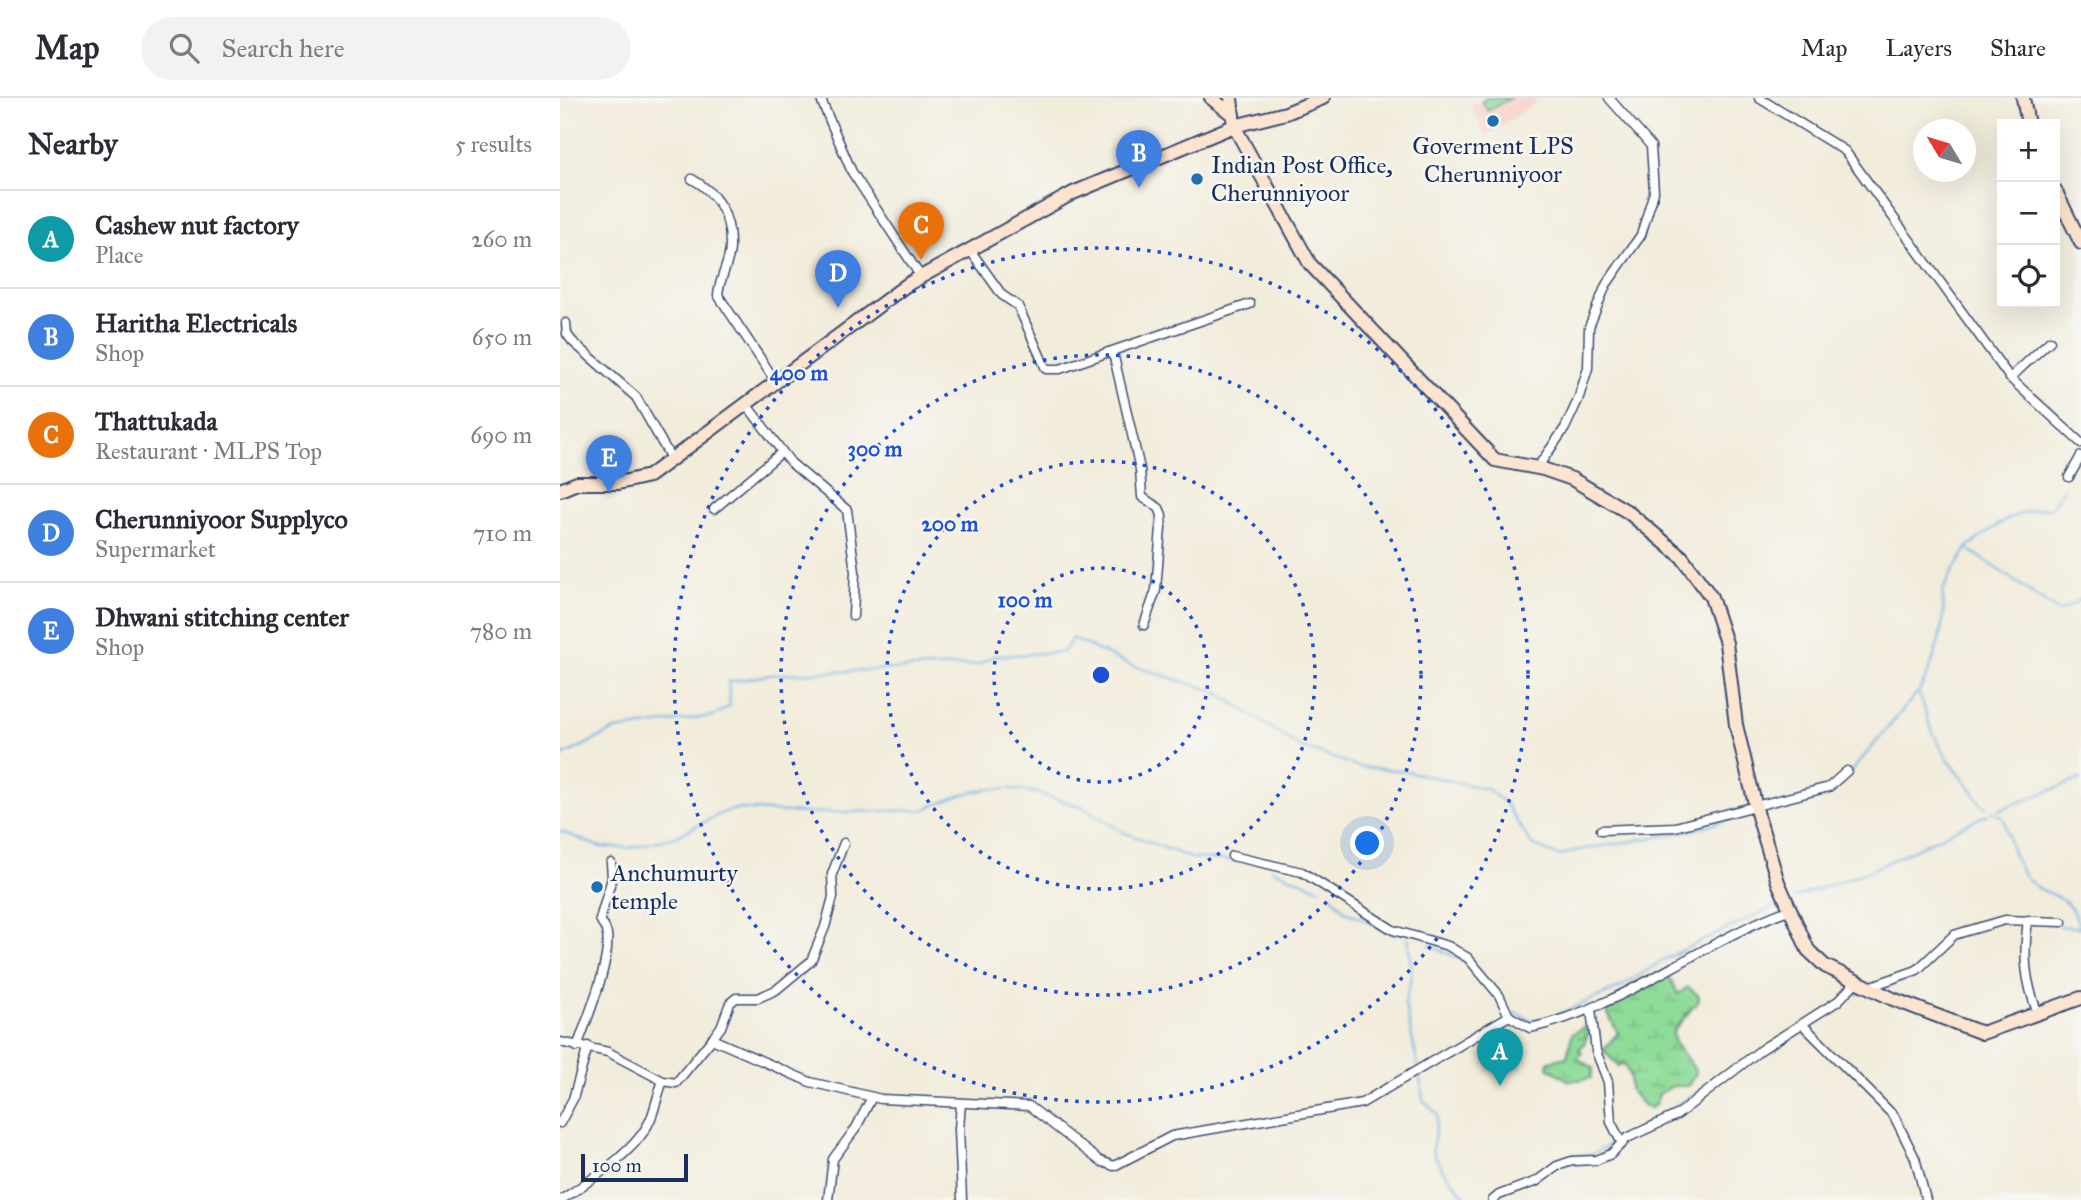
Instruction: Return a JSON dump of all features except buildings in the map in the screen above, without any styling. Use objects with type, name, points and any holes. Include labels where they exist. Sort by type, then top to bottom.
[{"type":"street","points":[[1211,98],[1233,121],[1310,264],[1495,460],[1537,468],[1572,479],[1628,512],[1682,558],[1711,597],[1726,643],[1735,725],[1755,805],[1778,882],[1808,950],[1825,966],[1982,1033],[2081,998]]},
{"type":"street","points":[[1231,98],[1233,121]]},
{"type":"street","points":[[560,479],[577,483],[618,483],[649,476],[921,278],[970,250],[1073,193],[1233,121],[1286,113],[1323,98]]},
{"type":"street","points":[[1537,468],[1565,428],[1578,400],[1588,368],[1589,327],[1606,285],[1641,234],[1654,191],[1651,145],[1609,98]]},
{"type":"street","points":[[1759,98],[1845,151],[2010,377],[2081,443]]},
{"type":"street","points":[[2024,98],[2027,119]]},
{"type":"street","points":[[822,99],[852,172],[921,278]]},
{"type":"street","points":[[692,180],[714,194],[725,217],[730,248],[718,295],[776,382]]},
{"type":"street","points":[[2060,200],[2081,243]]},
{"type":"street","points":[[970,250],[1002,295],[1018,306],[1046,369],[1060,369],[1251,304]]},
{"type":"street","points":[[566,323],[567,334],[579,348],[636,397],[672,460]]},
{"type":"street","points":[[2010,377],[2050,341]]},
{"type":"street","points":[[1109,352],[1117,368],[1140,469],[1142,497],[1159,508],[1161,515],[1156,590],[1144,625]]},
{"type":"street","points":[[746,404],[782,452],[847,510],[855,572],[853,616]]},
{"type":"street","points":[[713,509],[782,452]]},
{"type":"street","points":[[2069,477],[2081,456]]},
{"type":"street","points":[[560,490],[577,483]]},
{"type":"street","points":[[1601,830],[1675,827],[1829,787],[1847,771]]},
{"type":"street","points":[[560,1042],[608,1052],[663,1081],[676,1083],[721,1027],[730,1003],[736,999],[758,998],[776,990],[811,961],[825,927],[833,897],[832,874],[844,843]]},
{"type":"street","points":[[1232,856],[1302,872],[1393,930],[1448,946],[1468,958],[1499,995],[1510,1016],[1530,1028],[1591,1009],[1756,922],[1791,909]]},
{"type":"street","points":[[577,1047],[594,999],[607,947],[607,930],[600,919],[612,878],[611,863]]},
{"type":"street","points":[[1493,1200],[1499,1195],[1537,1181],[1557,1166],[1572,1161],[1604,1158],[1622,1144],[1677,1115],[1762,1049],[1863,984],[1917,970],[1954,935],[2005,920],[2062,922]]},
{"type":"street","points":[[2028,920],[2025,978],[2038,1014]]},
{"type":"street","points":[[1591,1009],[1596,1051],[1608,1082],[1611,1122],[1622,1144]]},
{"type":"street","points":[[712,1039],[810,1082],[872,1097],[1029,1106],[1100,1161],[1114,1166],[1172,1136],[1362,1102],[1510,1016]]},
{"type":"street","points":[[1802,1024],[1894,1116],[1917,1165],[1926,1200]]},
{"type":"street","points":[[560,1123],[573,1099],[588,1046]]},
{"type":"street","points":[[561,1200],[591,1180],[639,1139],[651,1119],[663,1081]]},
{"type":"street","points":[[828,1200],[833,1159],[856,1128],[872,1097]]},
{"type":"street","points":[[961,1103],[959,1129],[962,1200]]},
{"type":"shaded area","name":"Goverment LPS Cherunniyoor","points":[[1484,98],[1534,98],[1536,103],[1485,137],[1471,106]]},
{"type":"green space","points":[[1486,98],[1510,98],[1488,111],[1482,101]]},
{"type":"green space","points":[[1669,976],[1678,994],[1688,987],[1699,996],[1699,1000],[1673,1031],[1675,1044],[1696,1073],[1688,1086],[1673,1086],[1659,1094],[1656,1104],[1651,1108],[1643,1105],[1630,1090],[1630,1077],[1624,1063],[1618,1066],[1603,1050],[1618,1033],[1606,1010]]},
{"type":"green space","points":[[1584,1027],[1589,1031],[1579,1049],[1582,1053],[1577,1058],[1593,1068],[1591,1078],[1569,1081],[1548,1067],[1549,1061],[1567,1057],[1572,1034]]},
{"type":"waterway","points":[[1968,547],[2016,515],[2050,508],[2064,489]]},
{"type":"waterway","points":[[1986,807],[1978,800],[1942,749],[1918,693],[1931,666],[1939,639],[1944,616],[1943,592],[1947,580],[1967,548],[2059,612],[2081,599]]},
{"type":"waterway","points":[[560,757],[615,730],[713,716],[730,706],[728,682],[769,675],[978,665],[993,656],[1064,652],[1072,638],[1130,665],[1217,692],[1298,746],[1360,767],[1406,771],[1487,789],[1505,803],[1532,845],[1559,856],[1578,850],[1686,832],[1752,813]]},
{"type":"waterway","points":[[1851,772],[1917,693]]},
{"type":"waterway","points":[[1998,810],[2081,779]]},
{"type":"waterway","points":[[1764,810],[1830,792],[1842,781]]},
{"type":"waterway","points":[[560,831],[600,847],[630,848],[675,837],[722,813],[736,809],[805,813],[922,810],[964,794],[988,789],[1010,789],[1033,792],[1083,807],[1123,832],[1191,858],[1238,861]]},
{"type":"waterway","points":[[1992,811],[2004,818],[2014,855],[2025,876],[2032,884],[2069,906],[2080,928],[2060,926]]},
{"type":"waterway","points":[[1793,898],[1869,871],[1988,814]]},
{"type":"waterway","points":[[1271,869],[1321,889]]},
{"type":"waterway","points":[[1331,895],[1345,911],[1397,935]]},
{"type":"waterway","points":[[1515,1013],[1530,1020],[1551,1017],[1619,988],[1667,958],[1779,904]]},
{"type":"waterway","points":[[1408,938],[1412,974],[1405,1004],[1418,1066]]},
{"type":"waterway","points":[[1429,945],[1468,963]]},
{"type":"waterway","points":[[1884,987],[1914,975]]},
{"type":"waterway","points":[[1851,995],[1865,992]]},
{"type":"waterway","points":[[1420,1077],[1423,1100],[1438,1115],[1432,1150],[1442,1169],[1468,1200]]},
{"type":"waterway","points":[[1636,1130],[1706,1087]]},
{"type":"waterway","points":[[1503,1189],[1566,1156],[1593,1154],[1613,1142]]},
{"type":"place","name":"Goverment LPS Cherunniyoor","points":[[1493,121]]},
{"type":"place","name":"Indian Post Office, Cherunniyoor","points":[[1197,179]]},
{"type":"place","name":"Haritha Electricals","points":[[1139,188]]},
{"type":"place","name":"Thattukada","points":[[921,260]]},
{"type":"place","name":"Cherunniyoor Supplyco","points":[[838,308]]},
{"type":"place","name":"Dhwani stitching center","points":[[609,493]]},
{"type":"place","name":"Anchumurty temple","points":[[597,887]]},
{"type":"place","name":"Cashew nut factory","points":[[1500,1086]]}]
